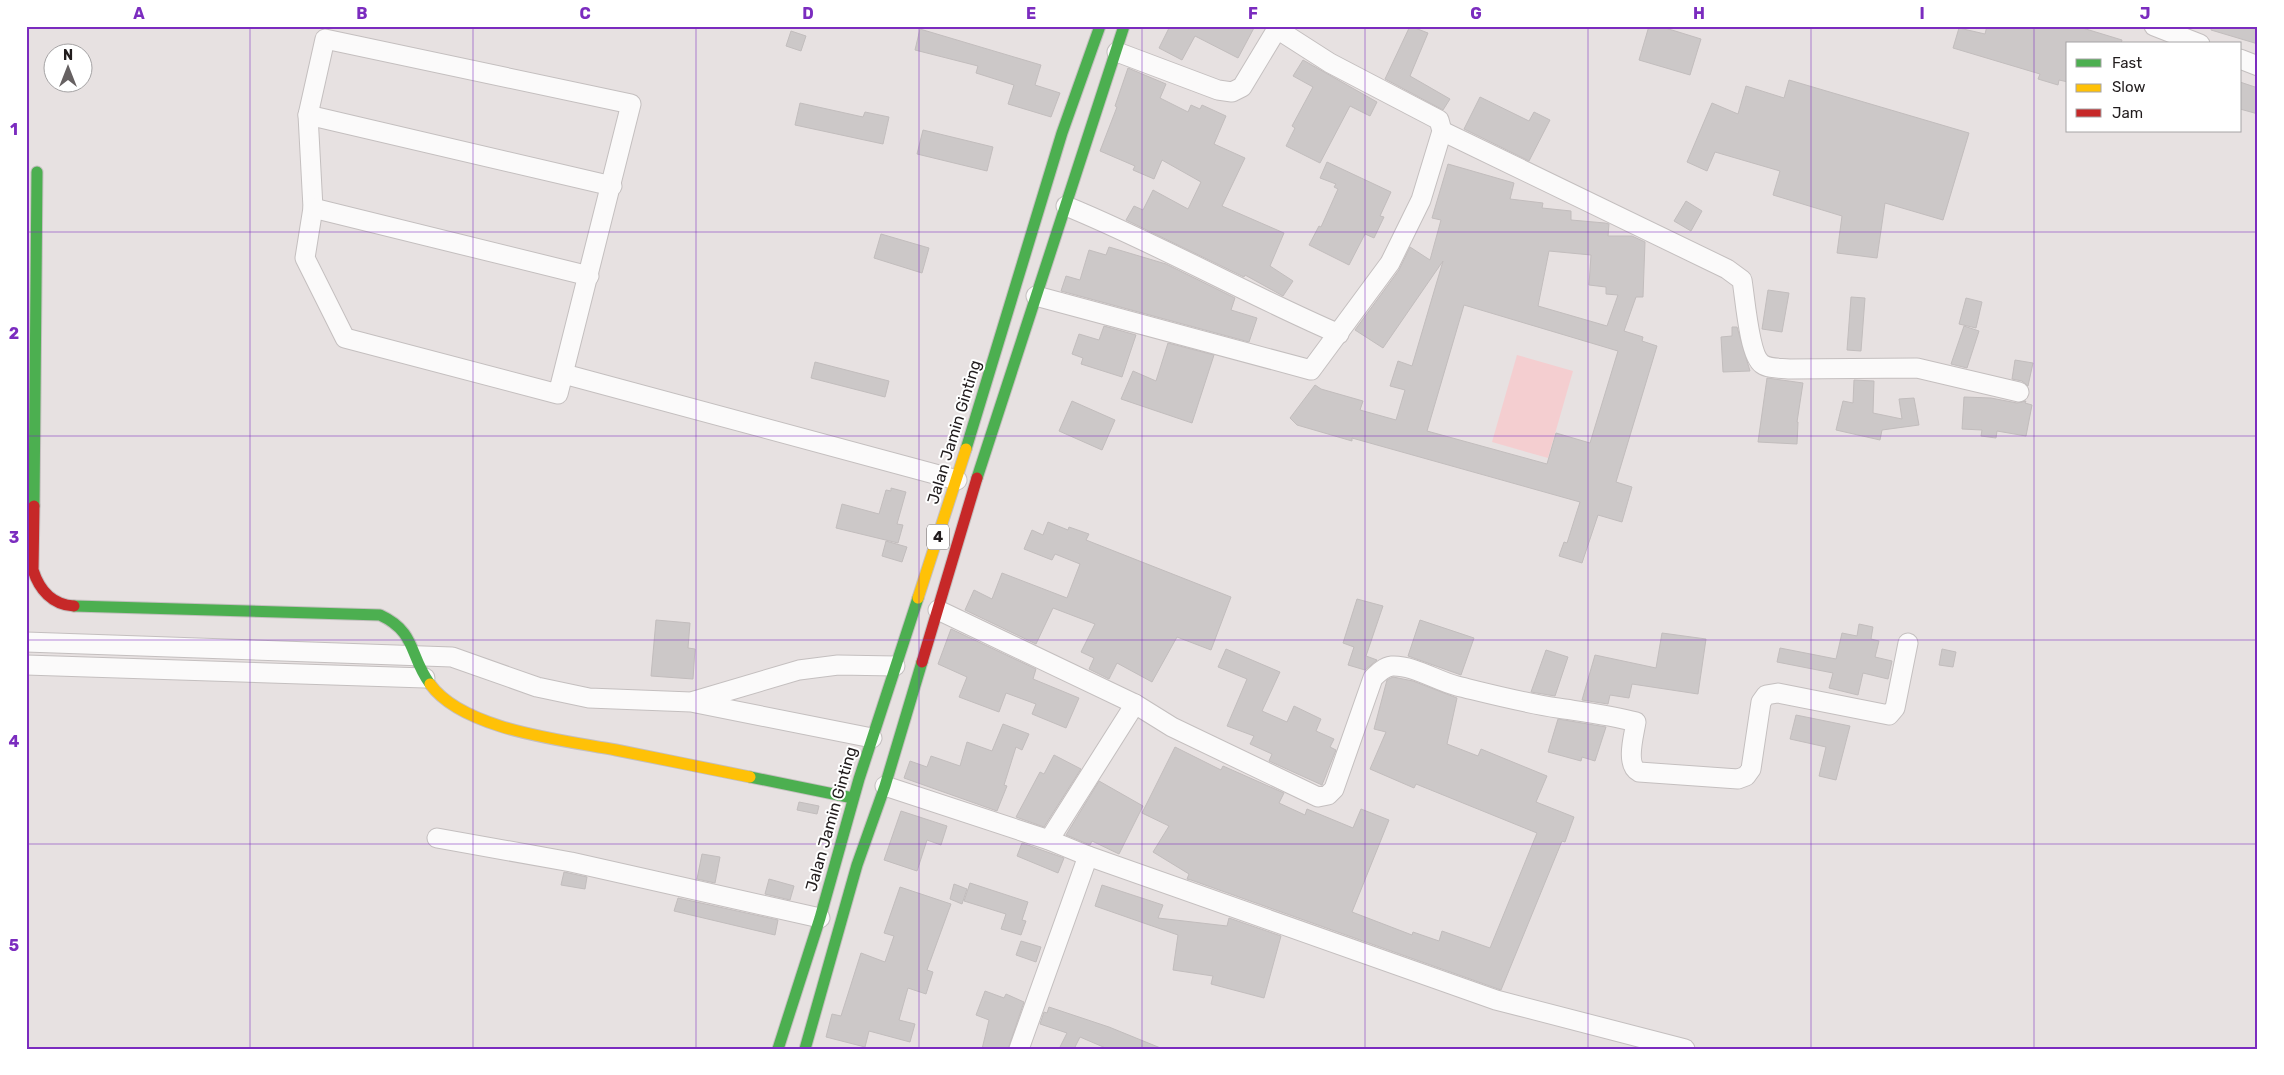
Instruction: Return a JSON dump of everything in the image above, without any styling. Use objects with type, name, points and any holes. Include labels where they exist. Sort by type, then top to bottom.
[{"type":"main road","name":"Jalan Jamin Ginting","points":[[778,1049],[820,918],[853,798],[957,480],[1062,133],[1100,26]]},
{"type":"main road","name":"4","points":[[805,1049],[857,865],[885,786],[973,492],[1124,26]]},
{"type":"main road","points":[[37,172],[33,570],[38,587],[50,599],[70,606],[380,615],[394,620],[403,628],[425,678],[438,692],[475,718],[510,729],[853,798]]},
{"type":"street","points":[[2154,26],[2195,42]]},
{"type":"street","points":[[1036,296],[1311,370],[1394,255],[1422,200],[1442,131],[1439,120],[1330,64],[1277,28],[1242,87],[1232,92],[1218,90],[1117,52]]},
{"type":"street","points":[[325,39],[631,104],[612,186],[558,394],[344,338],[305,258],[313,208],[308,115],[325,39]]},
{"type":"street","points":[[2242,60],[2258,66]]},
{"type":"street","points":[[308,115],[612,186]]},
{"type":"street","points":[[1442,131],[1728,269],[1742,280],[1754,352],[1762,364],[1777,368],[1917,368],[2019,392]]},
{"type":"street","points":[[1066,206],[1127,231],[1255,297],[1338,334]]},
{"type":"street","points":[[313,208],[589,276]]},
{"type":"street","points":[[564,374],[957,480]]},
{"type":"street","points":[[938,610],[1135,704],[1172,727],[1318,797],[1328,796],[1334,789],[1373,678],[1380,671],[1392,666],[1408,669],[1454,685],[1479,691],[1636,722],[1632,764],[1634,770],[1639,772],[1738,779],[1746,776],[1751,769],[1761,702],[1766,695],[1778,693],[1888,715],[1895,708],[1908,643]]},
{"type":"street","points":[[26,642],[416,655],[452,658],[537,687],[589,698],[691,702],[872,738]]},
{"type":"street","points":[[26,665],[425,678]]},
{"type":"street","points":[[691,702],[799,670],[838,665],[895,666]]},
{"type":"street","points":[[1049,840],[1135,704]]},
{"type":"street","points":[[885,786],[1049,840],[1088,856],[1496,1000],[1685,1049]]},
{"type":"street","points":[[437,838],[571,862],[820,918]]},
{"type":"street","points":[[1018,1049],[1088,856]]},
{"type":"shaded area","points":[[1517,355],[1573,371],[1548,458],[1492,442]]},
{"type":"building","points":[[1170,26],[1255,26],[1238,58],[1195,36],[1182,60],[1159,48]]},
{"type":"building","points":[[1410,26],[1428,33],[1410,76],[1450,99],[1443,110],[1385,79]]},
{"type":"building","points":[[1649,26],[1659,26],[1701,39],[1690,75],[1639,60]]},
{"type":"building","points":[[1987,26],[2076,26],[2122,40],[2122,42],[2066,42],[2066,82],[2059,80],[2058,85],[2038,79],[2040,74],[1953,48],[1959,28],[1985,34]]},
{"type":"building","points":[[2211,26],[2258,26],[2258,44],[2211,30]]},
{"type":"building","points":[[920,29],[1041,65],[1035,85],[1060,93],[1051,117],[1008,104],[1014,85],[976,73],[978,66],[915,50]]},
{"type":"building","points":[[791,31],[806,36],[801,51],[786,46]]},
{"type":"building","points":[[1303,60],[1377,102],[1370,116],[1350,106],[1320,163],[1286,146],[1295,128],[1292,126],[1313,87],[1293,76]]},
{"type":"building","points":[[1128,68],[1166,84],[1160,98],[1188,112],[1191,105],[1200,109],[1202,105],[1226,116],[1214,144],[1245,158],[1222,206],[1284,233],[1270,266],[1293,281],[1283,296],[1245,275],[1244,277],[1126,220],[1134,206],[1143,210],[1153,190],[1188,209],[1201,182],[1162,160],[1154,179],[1133,170],[1135,166],[1100,151],[1117,107],[1115,106]]},
{"type":"building","points":[[1789,80],[1969,133],[1943,220],[1885,203],[1877,258],[1837,253],[1842,216],[1773,195],[1780,171],[1715,152],[1707,171],[1687,162],[1712,103],[1738,114],[1746,86],[1784,98]]},
{"type":"building","points":[[2242,83],[2258,88],[2258,114],[2242,110]]},
{"type":"building","points":[[1480,97],[1529,121],[1534,112],[1550,120],[1529,161],[1464,129]]},
{"type":"building","points":[[800,103],[863,117],[865,112],[889,117],[883,144],[795,125]]},
{"type":"building","points":[[923,130],[993,147],[987,171],[917,154]]},
{"type":"building","points":[[1327,162],[1391,192],[1380,216],[1384,217],[1374,238],[1365,234],[1349,265],[1309,245],[1319,226],[1321,227],[1338,189],[1334,187],[1336,184],[1320,178]]},
{"type":"building","points":[[1448,164],[1514,183],[1510,199],[1543,203],[1542,208],[1571,211],[1571,220],[1609,224],[1608,236],[1632,236],[1645,242],[1643,297],[1636,297],[1624,331],[1643,337],[1642,341],[1657,346],[1616,482],[1632,487],[1622,522],[1598,515],[1582,563],[1559,556],[1564,542],[1567,543],[1580,502],[1352,438],[1352,441],[1297,425],[1290,418],[1315,385],[1321,389],[1363,401],[1360,410],[1396,420],[1405,390],[1390,386],[1398,361],[1412,366],[1443,261],[1383,348],[1355,330],[1399,270],[1410,247],[1430,260],[1441,220],[1432,218]],"holes":[[[1549,251],[1591,255],[1589,285],[1606,287],[1606,294],[1618,295],[1607,326],[1538,306]],[[1464,305],[1618,351],[1590,443],[1556,433],[1547,464],[1427,431]]]},
{"type":"building","points":[[1686,201],[1702,211],[1691,231],[1674,221]]},
{"type":"building","points":[[881,234],[929,248],[922,273],[874,258]]},
{"type":"building","points":[[1109,247],[1166,264],[1235,298],[1231,310],[1257,318],[1249,342],[1061,291],[1066,276],[1080,280],[1089,250],[1106,255]]},
{"type":"building","points":[[1768,290],[1789,293],[1782,332],[1762,329]]},
{"type":"building","points":[[1851,297],[1865,298],[1861,351],[1847,350]]},
{"type":"building","points":[[1966,298],[1982,302],[1976,328],[1959,324]]},
{"type":"building","points":[[1104,326],[1136,335],[1122,377],[1081,364],[1083,358],[1072,354],[1079,334],[1099,340]]},
{"type":"building","points":[[1964,326],[1979,331],[1967,368],[1951,364]]},
{"type":"building","points":[[1732,327],[1737,327],[1750,371],[1723,372],[1721,337],[1732,336]]},
{"type":"building","points":[[1168,343],[1214,355],[1192,423],[1121,399],[1133,371],[1156,381]]},
{"type":"building","points":[[2015,360],[2033,363],[2028,386],[2022,381],[2012,379]]},
{"type":"building","points":[[815,362],[889,381],[885,397],[811,378]]},
{"type":"building","points":[[1767,378],[1803,383],[1797,422],[1797,444],[1758,442]]},
{"type":"building","points":[[1854,380],[1874,381],[1873,413],[1902,419],[1899,399],[1914,398],[1919,425],[1882,430],[1880,440],[1836,430],[1843,401],[1853,403]]},
{"type":"building","points":[[1964,397],[1991,398],[2017,403],[2026,401],[2025,403],[2032,405],[2026,436],[1997,431],[1996,438],[1981,436],[1982,430],[1962,429]]},
{"type":"building","points":[[1072,401],[1115,420],[1102,450],[1059,431]]},
{"type":"building","points":[[891,488],[906,492],[897,524],[903,525],[898,543],[836,528],[842,504],[879,514],[886,490],[891,491]]},
{"type":"building","points":[[1048,522],[1068,530],[1069,527],[1089,534],[1086,540],[1231,597],[1211,650],[1177,637],[1152,682],[1117,663],[1109,679],[1089,669],[1094,658],[1081,652],[1095,624],[1053,608],[1036,644],[965,610],[974,590],[992,599],[1002,573],[1067,598],[1080,564],[1055,554],[1052,560],[1024,549],[1032,530],[1043,535]]},
{"type":"building","points":[[886,541],[907,547],[902,562],[882,556]]},
{"type":"building","points":[[1357,599],[1383,606],[1366,656],[1377,660],[1365,670],[1348,665],[1354,647],[1343,643]]},
{"type":"building","points":[[656,620],[690,623],[688,648],[695,649],[693,679],[651,676]]},
{"type":"building","points":[[1420,620],[1474,638],[1461,675],[1408,656]]},
{"type":"building","points":[[1859,624],[1873,627],[1871,639],[1879,641],[1875,657],[1892,661],[1888,679],[1863,673],[1858,695],[1829,688],[1833,673],[1777,662],[1780,648],[1836,659],[1842,633],[1857,636]]},
{"type":"building","points":[[951,629],[1036,669],[1033,679],[1079,698],[1066,728],[1032,714],[1036,704],[1006,693],[999,712],[959,697],[967,677],[938,664]]},
{"type":"building","points":[[1662,633],[1706,639],[1698,694],[1632,684],[1629,698],[1610,695],[1608,704],[1582,700],[1595,655],[1656,668]]},
{"type":"building","points":[[1226,649],[1280,672],[1262,711],[1287,722],[1294,706],[1321,719],[1316,731],[1334,739],[1330,747],[1336,750],[1322,785],[1269,761],[1272,754],[1250,744],[1254,736],[1227,726],[1247,679],[1218,667]]},
{"type":"building","points":[[1942,649],[1956,652],[1953,667],[1939,665]]},
{"type":"building","points":[[1546,650],[1568,657],[1555,696],[1531,692]]},
{"type":"building","points":[[1393,677],[1413,681],[1457,698],[1447,744],[1478,756],[1481,749],[1547,776],[1536,802],[1574,817],[1565,842],[1562,841],[1501,990],[1187,879],[1189,874],[1153,852],[1169,826],[1142,813],[1175,747],[1221,770],[1223,766],[1284,793],[1279,803],[1305,815],[1307,809],[1353,828],[1361,809],[1389,820],[1352,912],[1412,935],[1413,932],[1439,941],[1442,931],[1490,948],[1537,833],[1416,784],[1414,788],[1370,769],[1386,732],[1374,729],[1387,680]]},
{"type":"building","points":[[1796,715],[1850,726],[1836,780],[1819,776],[1826,747],[1790,739]]},
{"type":"building","points":[[1558,719],[1606,727],[1595,761],[1582,757],[1581,761],[1548,752]]},
{"type":"building","points":[[1003,724],[1029,734],[1022,750],[1016,747],[1004,785],[1007,786],[997,811],[904,778],[910,761],[927,767],[931,756],[960,766],[967,742],[992,751]]},
{"type":"building","points":[[1054,755],[1081,769],[1044,827],[1016,817],[1040,772],[1044,774]]},
{"type":"building","points":[[1099,781],[1143,806],[1119,854],[1092,841],[1090,845],[1066,835]]},
{"type":"building","points":[[799,802],[819,806],[817,814],[797,810]]},
{"type":"building","points":[[901,811],[947,826],[941,845],[927,840],[917,871],[884,860]]},
{"type":"building","points":[[1022,843],[1064,858],[1058,873],[1017,856]]},
{"type":"building","points":[[702,854],[720,857],[715,883],[697,879]]},
{"type":"building","points":[[564,872],[587,877],[585,889],[561,885]]},
{"type":"building","points":[[769,879],[794,886],[790,900],[765,894]]},
{"type":"building","points":[[970,883],[1028,902],[1022,920],[1026,921],[1021,935],[1001,929],[1006,914],[964,901]]},
{"type":"building","points":[[954,884],[967,889],[962,904],[950,899]]},
{"type":"building","points":[[1102,885],[1163,905],[1158,918],[1227,926],[1229,918],[1281,936],[1264,998],[1211,984],[1213,976],[1173,970],[1178,935],[1095,906]]},
{"type":"building","points":[[900,887],[951,904],[927,970],[933,972],[926,994],[908,988],[899,1020],[915,1024],[910,1042],[869,1031],[865,1047],[826,1037],[832,1014],[841,1016],[861,953],[885,962],[894,936],[884,933]]},
{"type":"building","points":[[678,898],[778,920],[775,935],[674,911]]},
{"type":"building","points":[[1021,941],[1041,947],[1036,962],[1016,955]]},
{"type":"building","points":[[985,991],[1004,998],[1006,994],[1024,1002],[1008,1049],[982,1049],[989,1020],[976,1015]]},
{"type":"building","points":[[1049,1007],[1109,1027],[1163,1049],[1108,1049],[1080,1037],[1074,1049],[1059,1049],[1067,1033],[1040,1024],[1044,1012],[1047,1013]]},
{"type":"traffic: fast","points":[[966,449],[1062,133],[1100,26]]},
{"type":"traffic: fast","points":[[977,478],[1124,26]]},
{"type":"traffic: fast","points":[[34,506],[37,172]]},
{"type":"traffic: fast","points":[[778,1049],[820,918],[859,779],[918,598]]},
{"type":"traffic: fast","points":[[74,606],[380,615],[392,622],[407,637],[423,674],[430,684]]},
{"type":"traffic: fast","points":[[805,1049],[857,865],[885,786],[922,662]]},
{"type":"traffic: fast","points":[[750,777],[853,798]]},
{"type":"traffic: slow","points":[[918,598],[966,449]]},
{"type":"traffic: slow","points":[[430,684],[445,700],[466,712],[489,722],[516,730],[543,737],[750,777]]},
{"type":"traffic: jam","points":[[922,662],[977,478]]},
{"type":"traffic: jam","points":[[34,506],[33,570],[39,584],[48,595],[59,603],[74,606]]}]
